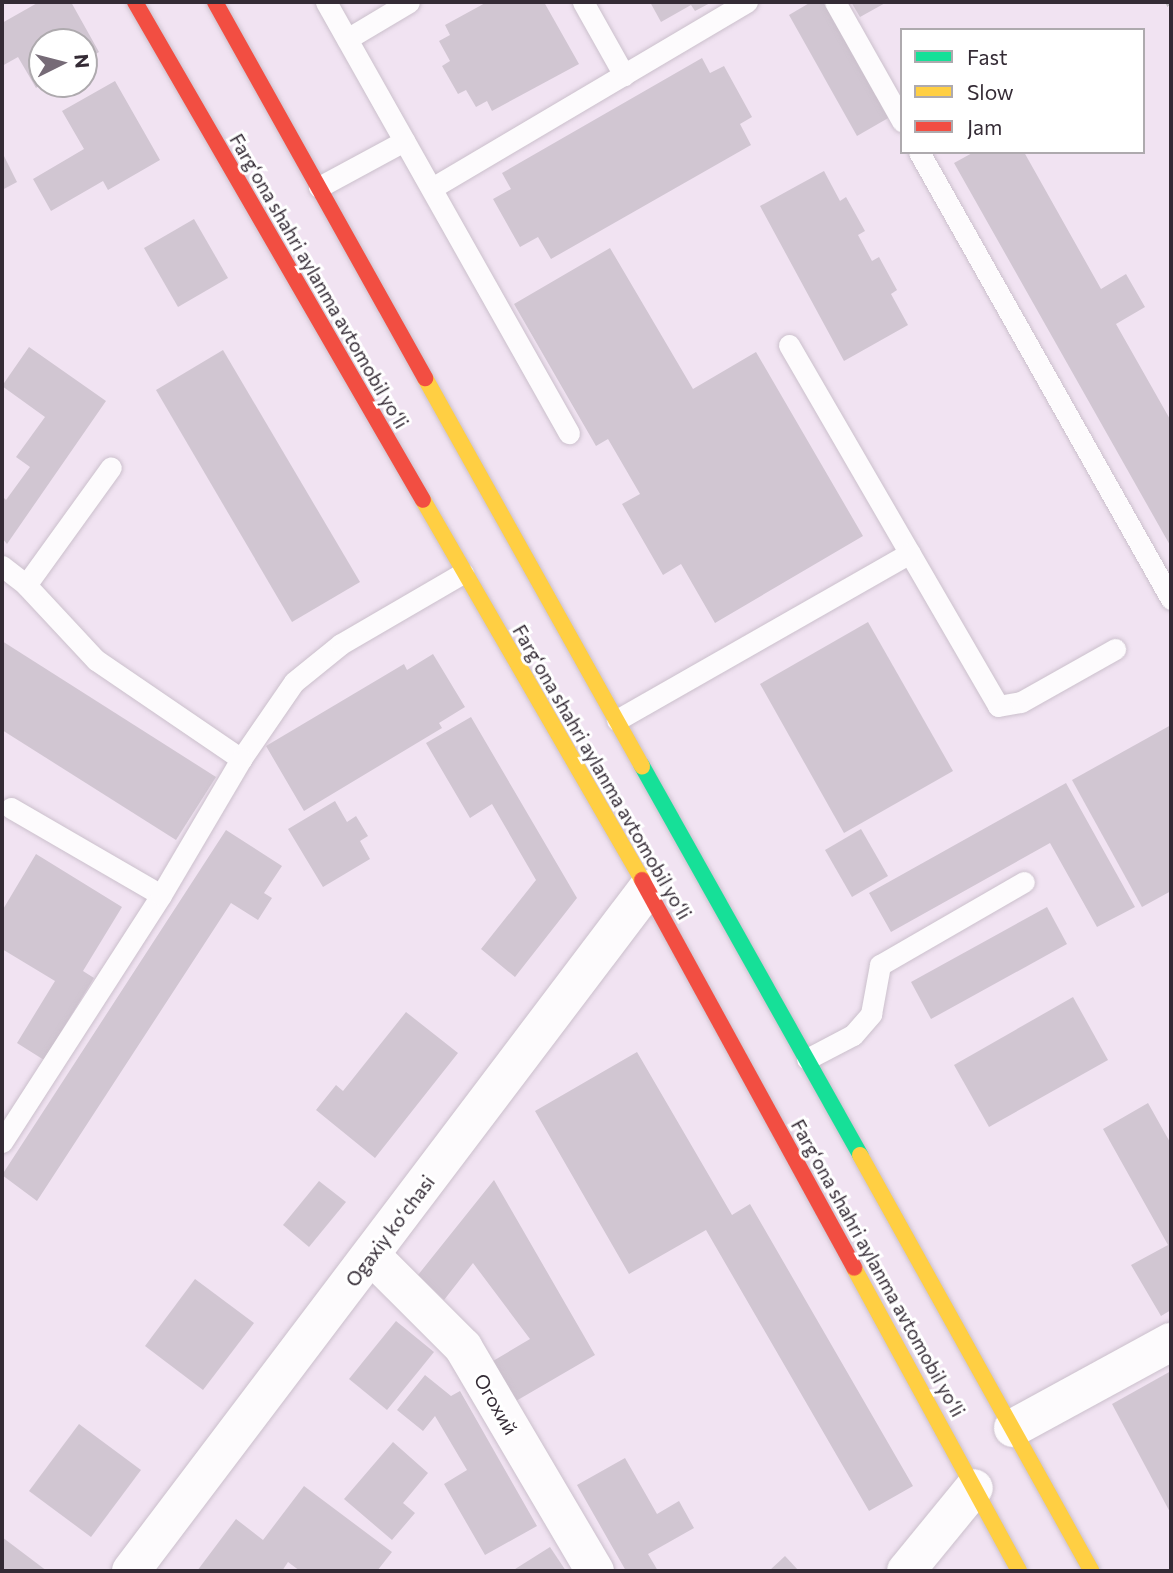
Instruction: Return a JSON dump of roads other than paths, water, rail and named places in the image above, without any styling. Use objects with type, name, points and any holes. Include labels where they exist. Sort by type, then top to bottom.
[{"type":"highway","name":"Fargʻona shahri aylanma avtomobil yoʻli","points":[[135,2],[647,889],[1019,1571]]},
{"type":"highway","name":"Fargʻona shahri aylanma avtomobil yoʻli","points":[[215,2],[1092,1571]]},
{"type":"street","name":"Ogaxiy koʻchasi","points":[[131,1571],[372,1256],[647,889]]},
{"type":"street","name":"Огохий","points":[[372,1256],[463,1347],[595,1571]]},
{"type":"street","points":[[1013,1428],[1171,1342]]},
{"type":"street","points":[[906,1571],[974,1488]]},
{"type":"lane","points":[[326,2],[569,433]]},
{"type":"lane","points":[[347,39],[409,2]]},
{"type":"lane","points":[[583,2],[624,75]]},
{"type":"lane","points":[[432,188],[747,2]]},
{"type":"lane","points":[[835,2],[900,117]]},
{"type":"lane","points":[[319,187],[404,141]]},
{"type":"lane","points":[[920,154],[1171,600]]},
{"type":"lane","points":[[789,345],[998,706],[1021,702],[1115,649]]},
{"type":"lane","points":[[26,584],[111,467]]},
{"type":"lane","points":[[617,720],[910,553]]},
{"type":"lane","points":[[2,566],[26,584],[96,660],[241,759]]},
{"type":"lane","points":[[2,1142],[161,895],[241,759],[295,682],[341,644],[463,573]]},
{"type":"lane","points":[[5,811],[161,895]]},
{"type":"lane","points":[[807,1059],[853,1035],[871,1014],[880,965],[1024,883]]},
{"type":"railway","points":[[1168,2],[1171,8]]}]
